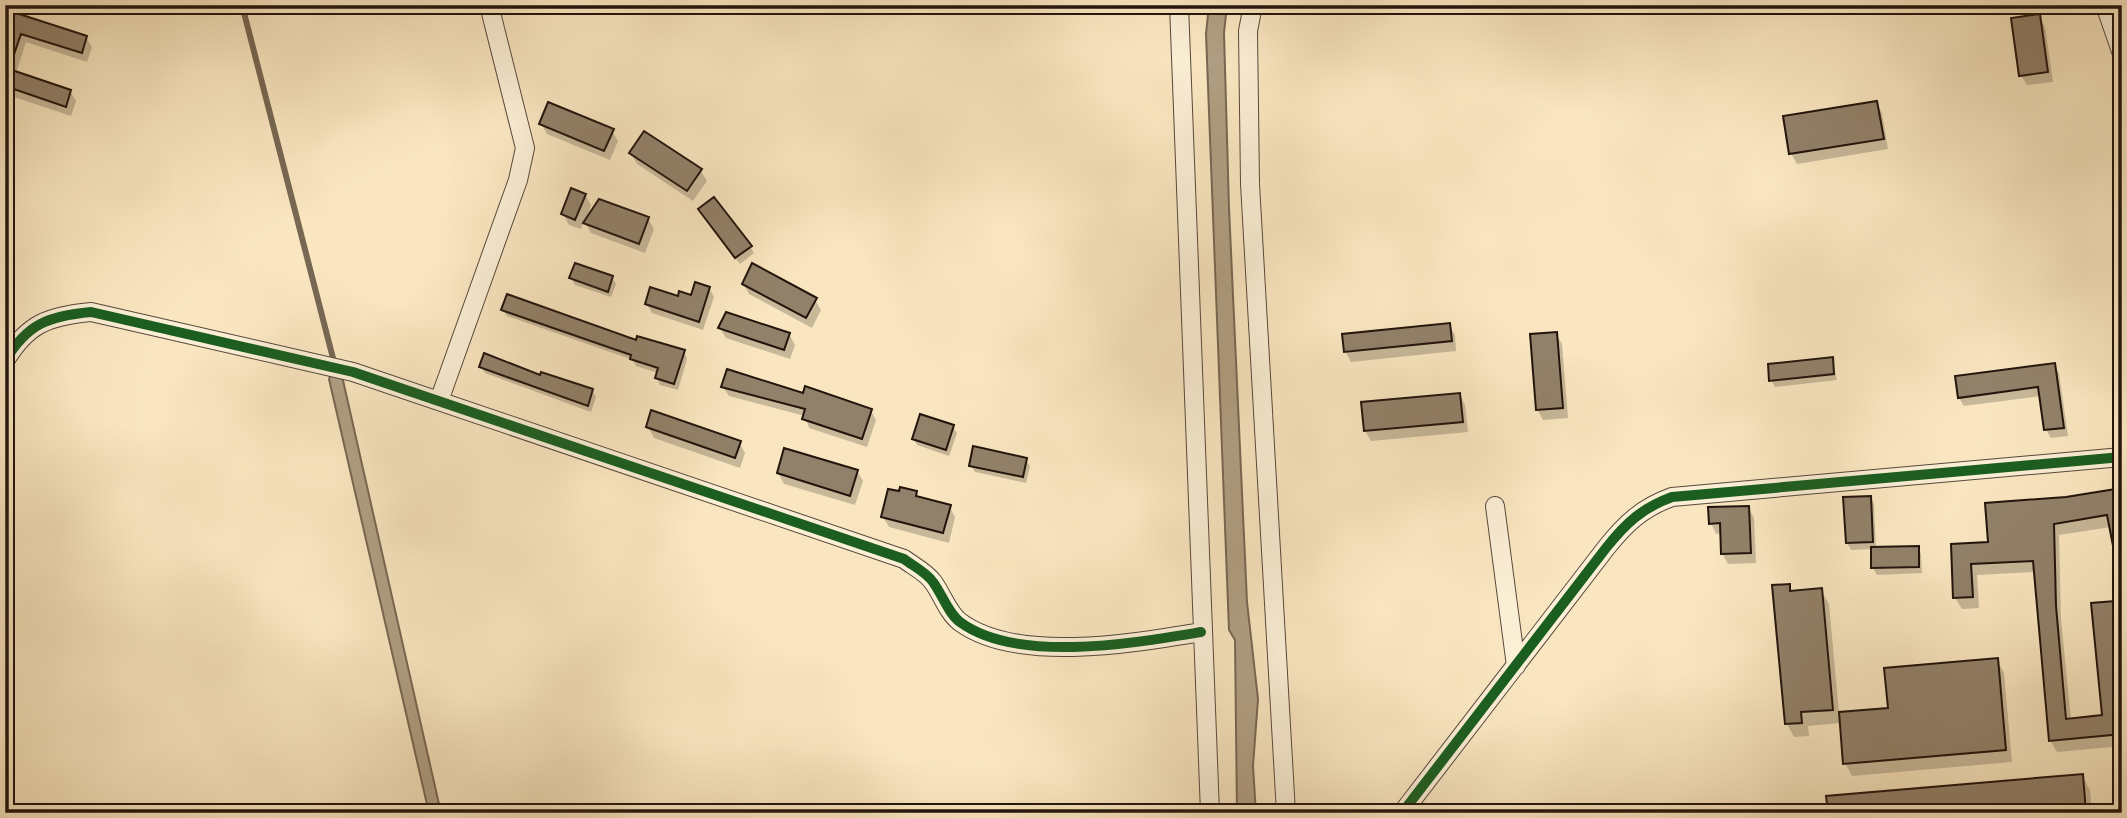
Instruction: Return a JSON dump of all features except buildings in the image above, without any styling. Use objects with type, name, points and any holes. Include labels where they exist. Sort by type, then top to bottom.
[{"type":"street","points":[[439,401],[519,180],[525,148],[489,5]]},
{"type":"street","points":[[1179,5],[1210,813]]},
{"type":"street","points":[[1253,5],[1248,31],[1250,184],[1286,813]]},
{"type":"street","points":[[2105,5],[2122,54]]},
{"type":"street","points":[[5,361],[18,340],[35,325],[63,314],[91,312],[353,372],[904,559],[932,579],[957,620],[983,636],[1017,643],[1084,646],[1201,632]]},
{"type":"street","points":[[1402,813],[1629,520],[1647,506],[1672,497],[2122,457]]},
{"type":"street","points":[[1494,506],[1516,666]]},
{"type":"shaded area","points":[[1209,5],[1227,5],[1224,33],[1229,208],[1247,602],[1258,699],[1253,766],[1256,813],[1237,813],[1235,640],[1229,630],[1206,34]]},
{"type":"shaded area","points":[[332,370],[342,376],[441,813],[429,813],[329,379]]},
{"type":"waterway","points":[[242,5],[335,366]]},
{"type":"cycle path","points":[[5,361],[22,338],[40,324],[63,316],[91,312],[353,372],[904,559],[930,578],[960,622],[984,635],[1012,643],[1077,647],[1201,632]]},
{"type":"cycle path","points":[[1402,813],[1613,539],[1635,517],[1661,501],[1672,497],[2122,457]]}]
